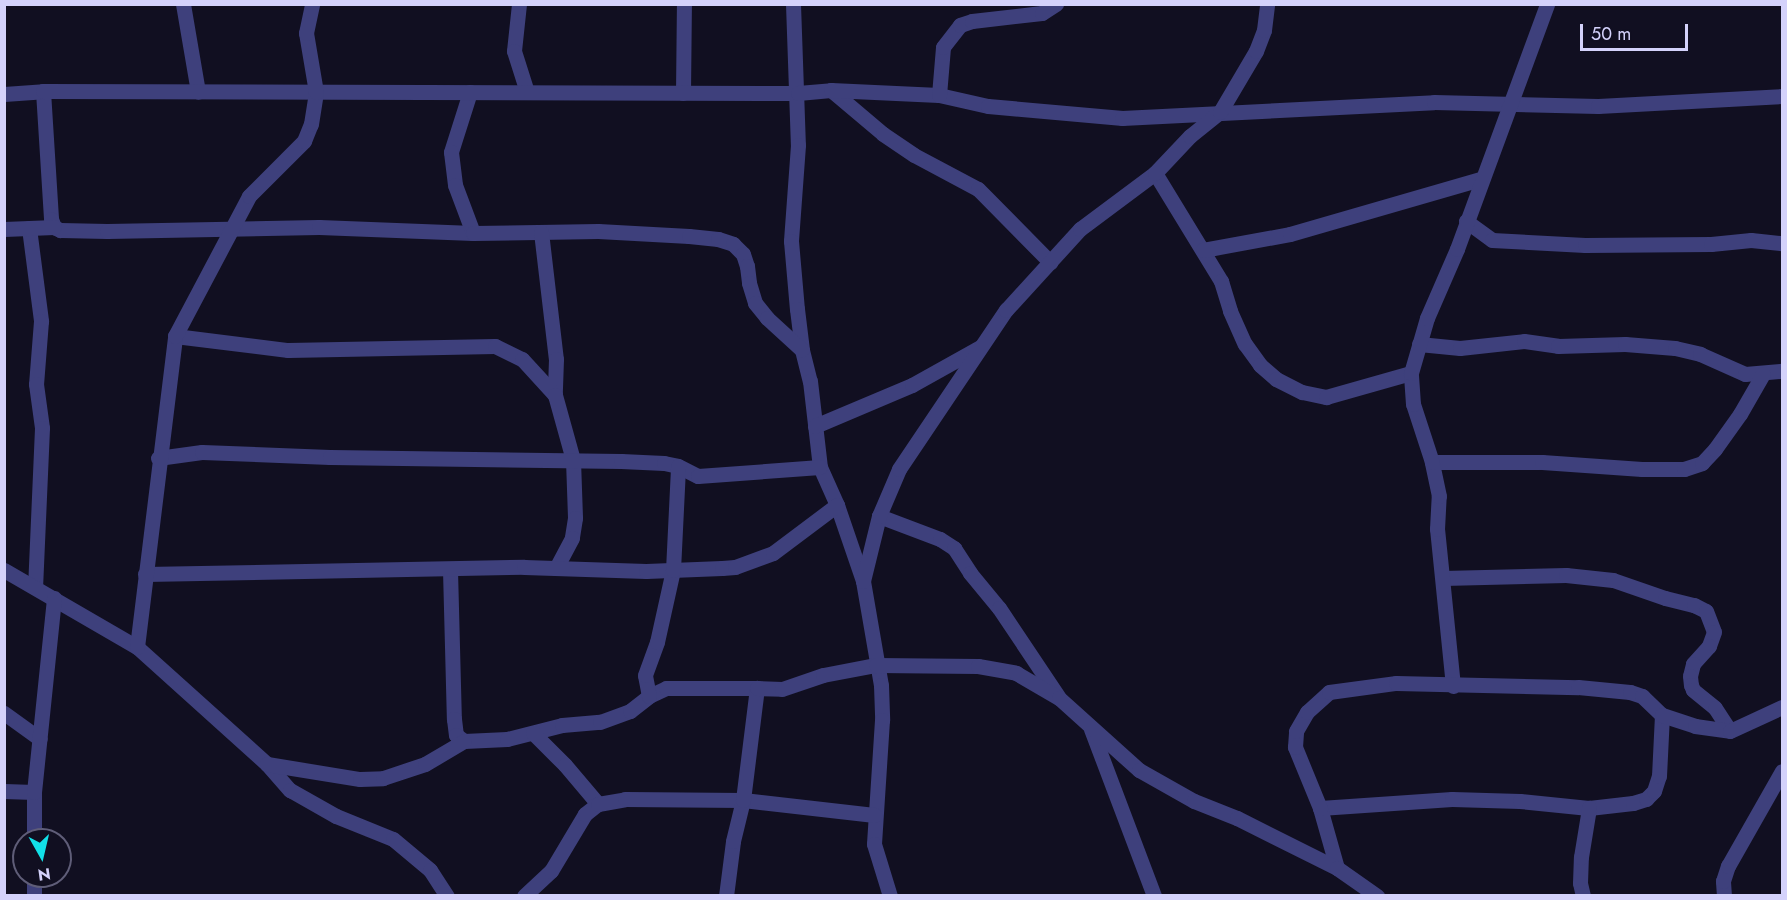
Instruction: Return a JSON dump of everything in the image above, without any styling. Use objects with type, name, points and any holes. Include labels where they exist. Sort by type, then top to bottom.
[{"type":"street","points":[[183,4],[198,92]]},
{"type":"street","points":[[136,647],[175,336],[249,196],[304,141],[311,124],[316,92],[306,33],[312,4]]},
{"type":"street","points":[[519,4],[514,51],[527,92]]},
{"type":"street","points":[[682,93],[684,4]]},
{"type":"street","points":[[793,4],[798,93],[798,145],[791,241],[802,350],[810,381],[820,467],[837,505],[863,581],[881,685],[882,720],[874,815],[874,844],[890,896]]},
{"type":"street","points":[[939,95],[943,47],[960,25],[972,21],[1042,13],[1056,4]]},
{"type":"street","points":[[863,581],[879,516],[899,469],[1006,310],[1080,229],[1155,173],[1190,136],[1220,112],[1256,51],[1264,30],[1267,4]]},
{"type":"street","points":[[1453,686],[1437,529],[1439,496],[1432,462],[1413,404],[1411,373],[1427,318],[1466,221],[1509,103],[1525,68],[1546,4]]},
{"type":"street","points":[[831,90],[890,139],[978,189],[1050,262]]},
{"type":"street","points":[[4,94],[43,91],[798,93],[831,90],[939,95],[988,106],[1111,117],[1434,102],[1598,106],[1782,96]]},
{"type":"street","points":[[43,91],[45,149],[51,219],[54,227]]},
{"type":"street","points":[[470,92],[451,152],[454,185],[472,233]]},
{"type":"street","points":[[1155,173],[1221,281],[1230,311],[1245,344],[1260,365],[1276,380],[1302,393],[1326,397],[1411,373]]},
{"type":"street","points":[[1203,250],[1290,234],[1481,179]]},
{"type":"street","points":[[1466,221],[1492,240],[1585,245],[1711,244],[1751,240],[1782,243]]},
{"type":"street","points":[[4,229],[54,227],[60,230],[107,231],[319,227],[472,233],[598,231],[718,238],[733,243],[745,260],[756,303],[767,318],[802,350]]},
{"type":"street","points":[[29,228],[41,321],[36,384],[42,428],[35,587]]},
{"type":"street","points":[[541,232],[556,359],[555,395],[573,460],[575,518],[572,538],[556,568]]},
{"type":"street","points":[[175,336],[288,350],[495,346],[522,359],[555,395]]},
{"type":"street","points":[[1419,344],[1460,348],[1524,341],[1558,346],[1625,345],[1675,348],[1701,354],[1745,374],[1782,371]]},
{"type":"street","points":[[815,426],[912,385],[983,345]]},
{"type":"street","points":[[1432,462],[1542,462],[1642,469],[1684,469],[1702,463],[1714,449],[1740,414],[1763,374]]},
{"type":"street","points":[[158,458],[202,452],[664,463],[678,466],[698,476],[820,467]]},
{"type":"street","points":[[649,696],[645,675],[657,642],[673,570],[678,466]]},
{"type":"street","points":[[145,574],[556,568],[673,570],[735,567],[773,553],[837,505]]},
{"type":"street","points":[[879,516],[940,539],[954,548],[970,573],[999,608],[1059,698]]},
{"type":"street","points":[[4,570],[136,647],[267,764],[290,790],[336,816],[393,838],[430,870],[447,896]]},
{"type":"street","points":[[450,570],[454,720],[456,735],[464,741]]},
{"type":"street","points":[[1443,578],[1566,574],[1601,578],[1694,604],[1706,611],[1714,632],[1709,646],[1693,664],[1690,676],[1691,685],[1693,690],[1715,708],[1730,731]]},
{"type":"street","points":[[34,828],[34,792],[54,598]]},
{"type":"street","points":[[267,764],[360,780],[383,778],[425,764],[464,741],[507,739],[562,726],[600,722],[630,711],[649,696],[666,688],[782,688],[823,675],[876,665],[978,666],[1016,673],[1059,698],[1138,770],[1159,783],[1338,868],[1377,896]]},
{"type":"street","points":[[1338,868],[1320,808],[1295,747],[1296,731],[1307,712],[1329,692],[1396,683],[1578,687],[1630,692],[1642,696],[1662,715],[1695,726],[1730,731],[1782,707]]},
{"type":"street","points":[[726,896],[733,841],[743,800],[758,688]]},
{"type":"street","points":[[4,713],[40,739]]},
{"type":"street","points":[[1320,808],[1452,799],[1520,801],[1589,808],[1633,803],[1646,799],[1654,791],[1659,776],[1662,715]]},
{"type":"street","points":[[1090,726],[1154,896]]},
{"type":"street","points":[[533,733],[566,765],[598,804]]},
{"type":"street","points":[[1724,896],[1723,881],[1728,867],[1782,771]]},
{"type":"street","points":[[4,791],[34,792]]},
{"type":"street","points":[[524,896],[550,871],[585,814],[598,804],[626,799],[743,800],[874,815]]},
{"type":"street","points":[[1583,896],[1580,883],[1581,857],[1589,808]]}]
